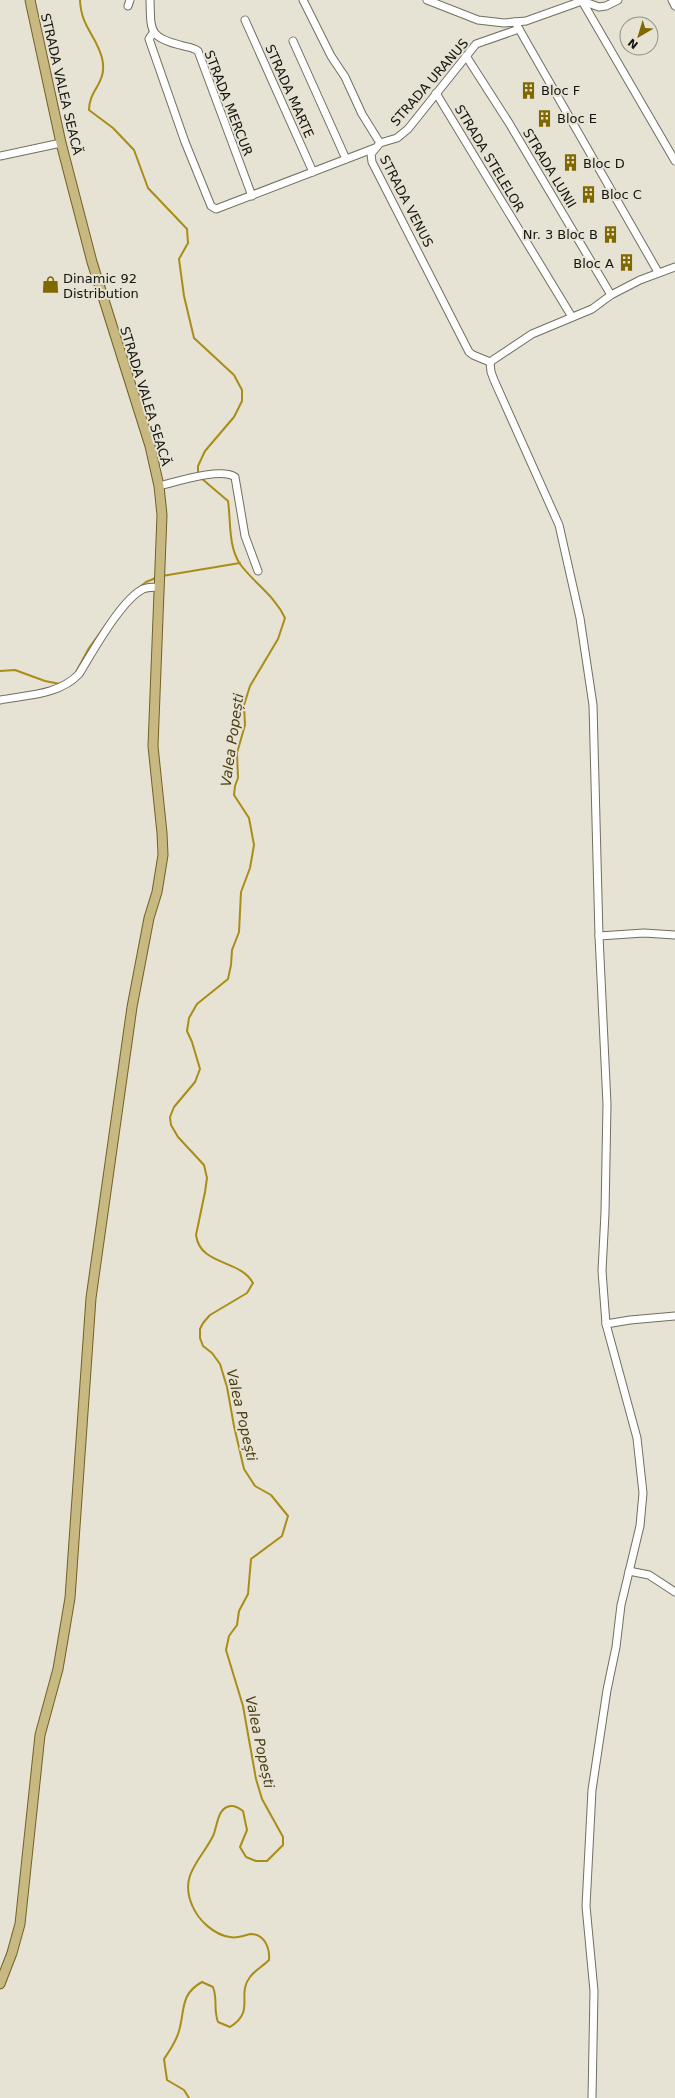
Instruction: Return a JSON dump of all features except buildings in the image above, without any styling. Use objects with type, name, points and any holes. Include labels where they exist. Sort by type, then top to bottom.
[{"type":"main road","name":"STRADA VALEA SEACĂ","points":[[0,1984],[12,1953],[20,1924],[40,1734],[58,1669],[66,1629],[70,1598],[91,1298],[123,1063],[143,950],[157,892],[162,855],[162,833],[153,746],[158,585],[162,514],[159,486],[150,446],[100,291],[61,143],[30,0]]},
{"type":"street","points":[[150,0],[151,26],[153,33]]},
{"type":"street","name":"STRADA VENUS","points":[[303,0],[332,56],[345,77],[377,145],[370,157],[372,162],[469,352],[490,362]]},
{"type":"street","points":[[427,0],[478,20],[515,22],[539,17],[582,1],[599,7],[606,6],[618,0]]},
{"type":"street","points":[[672,0],[675,6]]},
{"type":"street","points":[[582,1],[675,161]]},
{"type":"street","name":"STRADA MARTE","points":[[245,20],[313,172]]},
{"type":"street","points":[[515,22],[658,272]]},
{"type":"street","name":"STRADA URANUS","points":[[153,33],[149,39],[185,142],[211,206],[216,209],[346,159],[402,134],[476,44],[519,29]]},
{"type":"street","name":"STRADA MERCUR","points":[[153,33],[163,40],[198,51],[252,196]]},
{"type":"street","points":[[293,41],[346,159]]},
{"type":"street","name":"STRADA LUNII","points":[[466,56],[509,123],[611,295]]},
{"type":"street","name":"STRADA STELELOR","points":[[436,93],[572,317]]},
{"type":"street","points":[[0,156],[61,143]]},
{"type":"street","points":[[592,2098],[594,1991],[586,1906],[592,1790],[607,1690],[616,1647],[621,1605],[640,1526],[643,1493],[637,1438],[606,1324],[602,1271],[605,1212],[607,1104],[599,936],[593,705],[580,618],[559,525],[494,380],[490,362],[532,334],[592,309],[611,295],[658,272],[675,267]]},
{"type":"street","points":[[159,486],[195,477],[228,473],[237,480],[245,536],[258,571]]},
{"type":"street","points":[[0,700],[45,692],[73,681],[79,674],[109,625],[140,591],[145,588],[158,585]]},
{"type":"street","points":[[599,936],[644,933],[675,935]]},
{"type":"street","points":[[606,1324],[630,1320],[675,1316]]},
{"type":"street","points":[[630,1571],[649,1575],[675,1592]]},
{"type":"waterway","points":[[80,0],[83,17],[99,50],[103,67],[101,80],[92,97],[89,110],[113,128],[134,150],[148,188],[187,229],[188,243],[179,259],[184,296],[194,338],[234,375],[242,390],[242,401],[234,417],[205,451],[198,466],[198,475]]},
{"type":"waterway","name":"Valea Popești","points":[[189,2098],[184,2090],[167,2080],[164,2059],[173,2046],[178,2035],[184,2003],[187,1997],[190,1992],[202,1982],[213,1987],[218,2022],[230,2027],[238,2021],[242,2015],[244,2009],[246,1984],[250,1977],[269,1960],[269,1951],[266,1943],[260,1937],[251,1934],[238,1937],[224,1936],[207,1926],[198,1916],[192,1905],[188,1885],[193,1868],[213,1836],[221,1812],[227,1807],[235,1806],[243,1811],[247,1830],[240,1847],[246,1857],[256,1861],[267,1861],[283,1845],[283,1837],[262,1799],[256,1779],[243,1706],[226,1650],[229,1636],[237,1625],[239,1611],[248,1594],[251,1559],[282,1536],[288,1516],[271,1495],[255,1486],[244,1469],[227,1387],[220,1364],[212,1353],[203,1346],[200,1338],[200,1329],[210,1315],[247,1293],[253,1283],[247,1275],[212,1257],[199,1245],[196,1235],[207,1178],[204,1165],[178,1137],[171,1125],[170,1117],[174,1107],[195,1082],[200,1069],[187,1031],[189,1018],[197,1004],[228,979],[232,950],[239,932],[241,892],[250,868],[254,845],[249,818],[234,795],[238,778],[237,753],[245,725],[244,705],[250,686],[278,639],[285,618],[276,603],[246,571],[236,557],[233,549],[228,501],[201,478]]},
{"type":"waterway","points":[[162,576],[240,563]]},
{"type":"waterway","points":[[136,590],[146,582],[158,577]]},
{"type":"waterway","points":[[76,672],[89,648],[107,623]]},
{"type":"waterway","points":[[0,671],[15,670],[45,681],[60,684]]},
{"type":"place","name":"Bloc F","points":[[528,90]]},
{"type":"place","name":"Bloc E","points":[[544,118]]},
{"type":"place","name":"Bloc D","points":[[570,163]]},
{"type":"place","name":"Bloc C","points":[[588,194]]},
{"type":"place","name":"Nr. 3 Bloc B","points":[[611,234]]},
{"type":"place","name":"Bloc A","points":[[627,263]]},
{"type":"place","name":"Dinamic 92 Distribution","points":[[50,285]]}]
